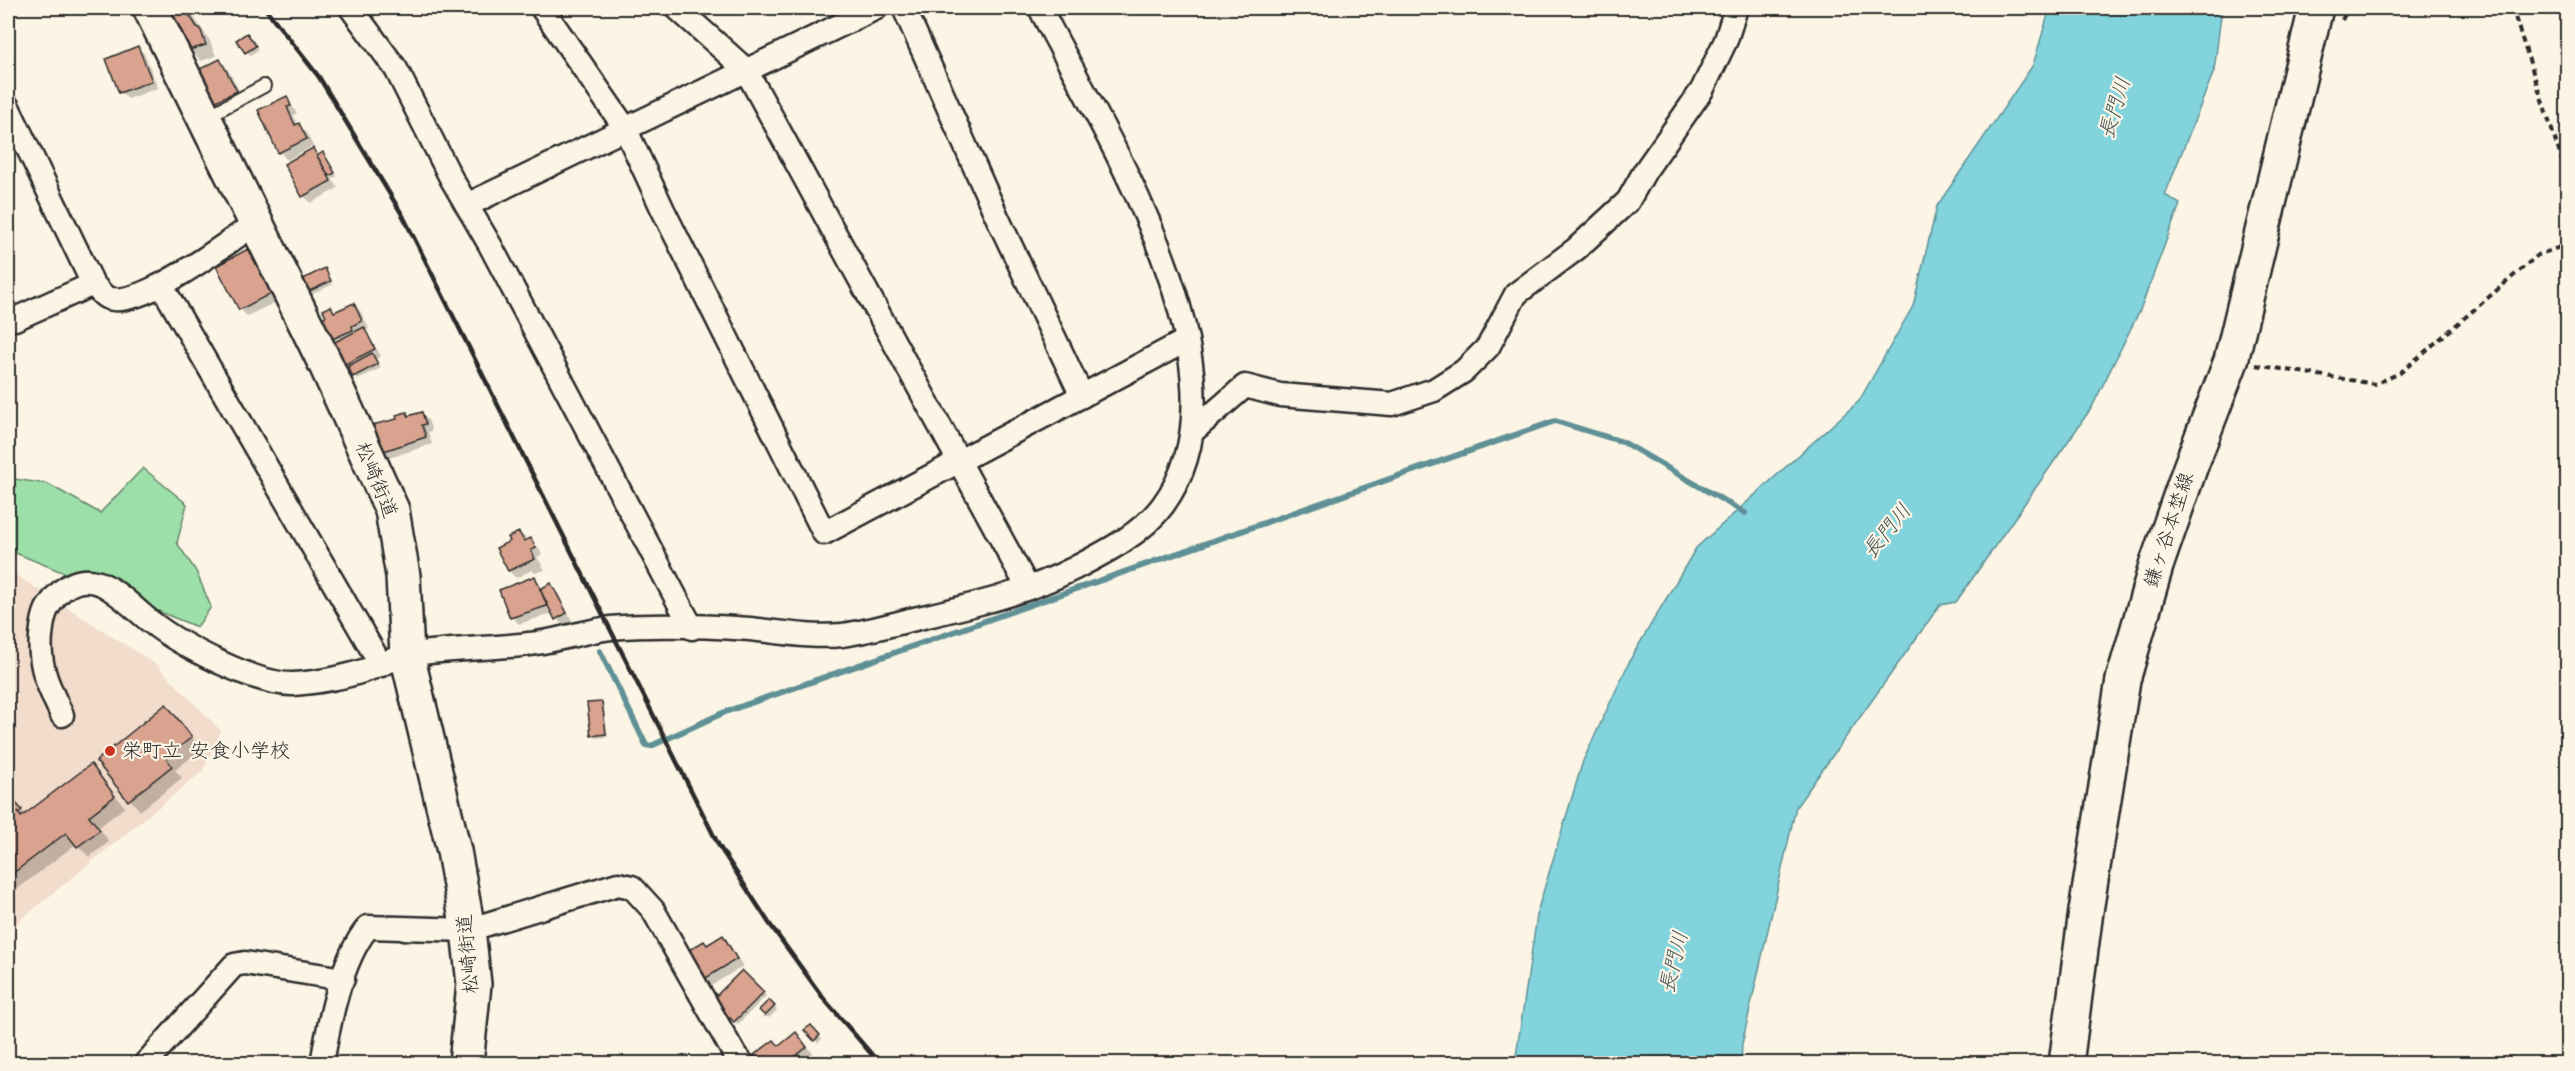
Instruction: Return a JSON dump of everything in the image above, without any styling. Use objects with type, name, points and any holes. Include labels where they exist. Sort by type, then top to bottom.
[{"type":"main road","name":"松崎街道","points":[[150,8],[326,365],[392,510],[403,576],[394,660],[454,851],[468,930],[474,984],[466,1064]]},
{"type":"main road","name":"鎌ヶ谷本埜線","points":[[2066,1064],[2086,911],[2123,680],[2156,566],[2231,361],[2316,8]]},
{"type":"street","points":[[351,8],[396,69],[692,628]]},
{"type":"street","points":[[542,8],[626,128],[663,210],[824,533],[1187,340]]},
{"type":"street","points":[[678,8],[746,70],[1028,588]]},
{"type":"street","points":[[467,205],[876,8]]},
{"type":"street","points":[[904,8],[998,219],[1082,396]]},
{"type":"street","points":[[62,715],[43,676],[40,651],[44,614],[61,589],[80,581],[102,583],[158,627],[197,651],[271,682],[294,684],[360,672],[394,660],[533,644],[610,628],[692,628],[838,635],[867,631],[959,608],[1056,578],[1093,559],[1130,535],[1162,508],[1179,477],[1192,432],[1196,406],[1187,340],[1175,292],[1147,217],[1040,8]]},
{"type":"street","points":[[1192,432],[1245,386],[1280,395],[1392,404],[1434,390],[1464,371],[1488,347],[1516,294],[1576,249],[1628,201],[1645,171],[1702,90],[1726,40],[1736,8]]},
{"type":"street","points":[[8,107],[93,284],[106,297],[122,300],[162,286],[256,224]]},
{"type":"street","points":[[8,319],[15,320],[93,284]]},
{"type":"street","points":[[162,286],[394,660]]},
{"type":"street","points":[[322,1064],[330,1017],[357,940],[368,927],[468,930],[618,884],[632,887],[653,910],[735,1055],[743,1064]]},
{"type":"street","points":[[146,1064],[234,965],[245,963],[344,979]]},
{"type":"lane","points":[[204,118],[264,86]]},
{"type":"path","points":[[2512,8],[2568,179]]},
{"type":"path","points":[[2231,361],[2375,384],[2400,373],[2538,255],[2568,244]]},
{"type":"shaded area","name":"栄町立 安食小学校","points":[[8,570],[157,665],[221,731],[203,771],[8,930]]},
{"type":"green space","points":[[143,468],[187,504],[177,543],[196,571],[211,607],[197,627],[8,550],[8,478],[48,484],[100,513]]},
{"type":"water","name":"長門川","points":[[2050,8],[2222,8],[2214,71],[2165,195],[2180,204],[2140,310],[2092,407],[1956,602],[1940,605],[1796,807],[1742,1044],[1741,1063],[1515,1063],[1538,909],[1583,761],[1631,658],[1696,548],[1859,401],[1913,306],[1937,206],[2033,65]]},
{"type":"building","points":[[165,8],[185,8],[200,28],[206,45],[189,50]]},
{"type":"building","points":[[247,33],[256,46],[245,53],[236,40]]},
{"type":"building","points":[[138,46],[152,81],[119,93],[106,59]]},
{"type":"building","points":[[220,59],[237,91],[210,104],[194,72]]},
{"type":"building","points":[[287,96],[291,106],[287,107],[295,125],[299,123],[307,139],[278,153],[258,110]]},
{"type":"building","points":[[313,148],[331,181],[302,197],[284,164]]},
{"type":"building","points":[[323,152],[335,173],[329,176],[317,156]]},
{"type":"building","points":[[248,249],[272,293],[239,310],[216,266]]},
{"type":"building","points":[[325,268],[331,281],[305,293],[299,281]]},
{"type":"building","points":[[354,303],[362,321],[352,326],[353,330],[332,339],[322,318],[326,316],[323,310],[331,306],[334,312]]},
{"type":"building","points":[[364,327],[375,349],[342,366],[331,344]]},
{"type":"building","points":[[372,353],[378,364],[353,377],[348,366]]},
{"type":"building","points":[[407,412],[408,416],[422,412],[426,424],[422,425],[426,437],[381,452],[372,425],[397,419],[396,415]]},
{"type":"building","points":[[519,532],[524,541],[531,538],[536,548],[531,550],[535,559],[508,571],[496,548],[510,541],[508,537]]},
{"type":"building","points":[[535,576],[547,606],[510,618],[499,590]]},
{"type":"building","points":[[551,583],[567,613],[555,620],[540,589]]},
{"type":"building","points":[[602,702],[606,734],[591,736],[587,703]]},
{"type":"building","points":[[166,704],[192,737],[166,758],[172,766],[128,801],[96,761]]},
{"type":"building","points":[[91,764],[115,796],[89,816],[100,830],[77,847],[66,833],[8,877],[8,807],[15,802],[22,810],[18,813],[21,817]]},
{"type":"building","points":[[723,935],[737,959],[701,981],[684,953],[704,941],[707,945]]},
{"type":"building","points":[[742,970],[764,992],[734,1022],[712,1000]]},
{"type":"building","points":[[769,1000],[775,1006],[765,1016],[759,1010]]},
{"type":"building","points":[[811,1025],[820,1035],[814,1041],[804,1030]]},
{"type":"building","points":[[796,1032],[807,1047],[786,1064],[761,1064],[754,1055],[774,1040],[779,1046]]},
{"type":"waterway","points":[[600,651],[646,745],[651,746],[725,712],[1555,421],[1623,442],[1745,513]]},
{"type":"railway","points":[[265,8],[319,77],[403,216],[719,846],[769,923],[824,999],[880,1064]]},
{"type":"place","name":"栄町立 安食小学校","points":[[110,751]]}]
